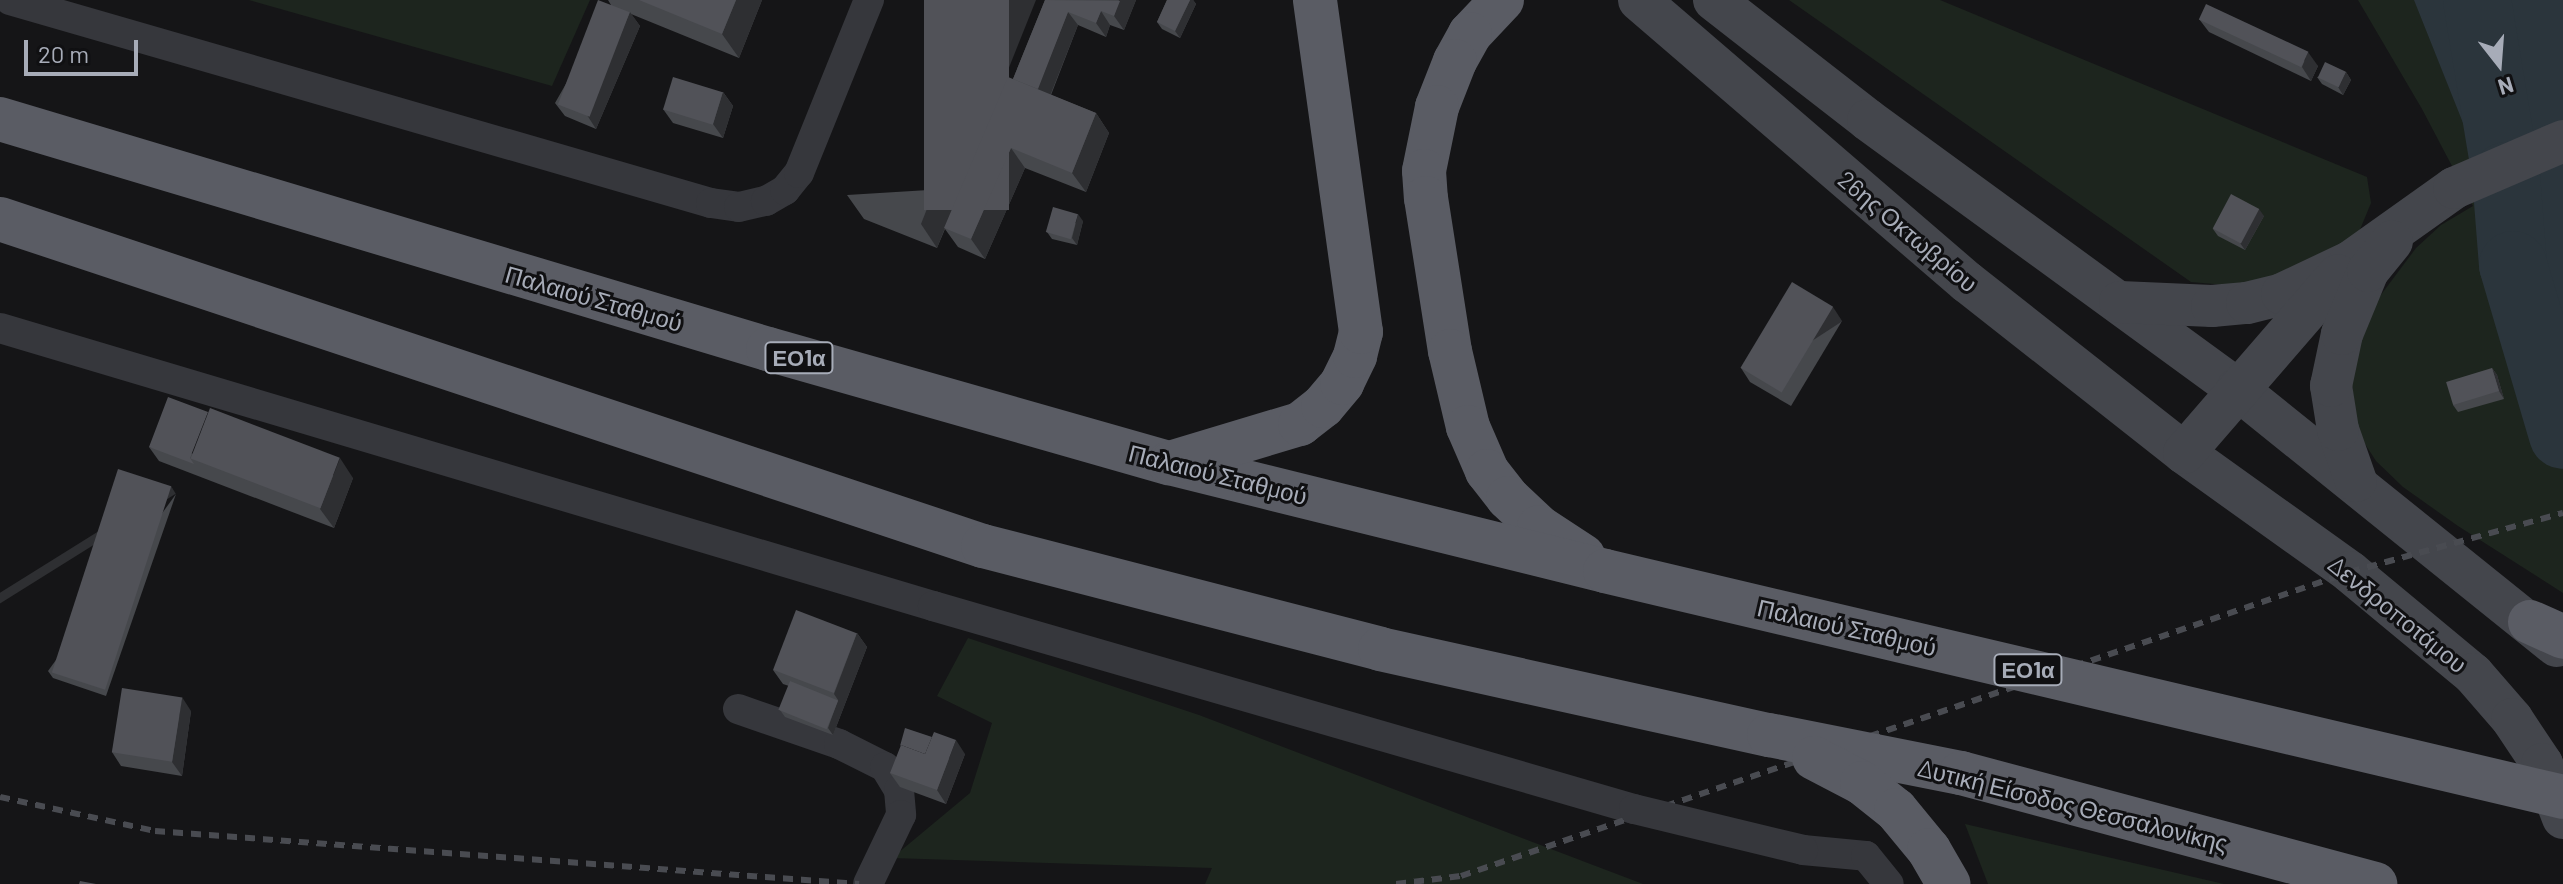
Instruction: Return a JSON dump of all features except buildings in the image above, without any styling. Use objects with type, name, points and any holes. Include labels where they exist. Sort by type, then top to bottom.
[{"type":"highway","points":[[1169,463],[1300,424],[1323,406],[1342,383],[1355,356],[1361,332],[1315,0]]},
{"type":"highway","points":[[1502,0],[1470,34],[1455,61],[1428,141],[1424,171],[1426,198],[1450,351],[1468,427],[1487,471],[1508,498],[1539,527],[1605,571]]},
{"type":"highway","name":"Παλαιού Σταθμού","points":[[0,119],[738,341],[1169,463],[1605,571],[2452,768],[2563,797]]},
{"type":"highway","points":[[0,219],[983,546],[1380,649],[1769,735],[1862,783],[1896,810],[1929,850],[1949,884]]},
{"type":"highway","name":"Δυτική Είσοδος Θεσσαλονίκης","points":[[1769,735],[1961,773],[2375,884]]},
{"type":"main road","name":"26ης Οκτωβρίου","points":[[1639,0],[1967,282],[2184,453]]},
{"type":"main road","points":[[1714,0],[1868,120],[2237,389],[2356,481],[2433,548],[2546,629],[2563,651]]},
{"type":"main road","points":[[2120,302],[2175,307],[2247,303],[2282,294],[2350,262],[2409,219],[2481,175],[2563,141]]},
{"type":"main road","points":[[2356,481],[2338,430],[2331,386],[2342,334],[2368,271],[2409,219]]},
{"type":"main road","points":[[2184,453],[2350,262]]},
{"type":"main road","name":"Δενδροποτάμου","points":[[2184,453],[2350,572],[2473,674],[2512,719],[2542,764],[2563,818]]},
{"type":"street","points":[[10,0],[711,203],[739,207],[766,201],[785,190],[799,173],[869,0]]},
{"type":"street","points":[[0,328],[933,606],[1634,809],[1803,850],[1866,856],[1889,884]]},
{"type":"street","points":[[738,709],[839,744],[885,767],[899,790],[901,815],[868,884]]},
{"type":"shaded area","points":[[249,0],[590,0],[552,86]]},
{"type":"shaded area","points":[[1789,0],[1940,0],[2367,177],[2371,203],[2359,232],[2343,247],[2258,282],[2225,285],[2191,282]]},
{"type":"shaded area","points":[[2358,0],[2563,0],[2563,593],[2403,487],[2376,461],[2358,433],[2350,369],[2377,300],[2416,248],[2441,225],[2473,206],[2422,109]]},
{"type":"shaded area","points":[[2414,0],[2563,0],[2563,422],[2536,306]]},
{"type":"shaded area","points":[[968,638],[1199,715],[1643,884],[1205,884],[1212,868],[892,858],[970,793],[992,723],[937,696]]},
{"type":"shaded area","points":[[1965,824],[2224,884],[1988,884]]},
{"type":"waterway","points":[[2477,0],[2506,176],[2513,265],[2563,435]]},
{"type":"railway","points":[[1396,884],[1461,876],[2350,572],[2563,513]]},
{"type":"railway","points":[[0,797],[155,831],[859,884]]}]
